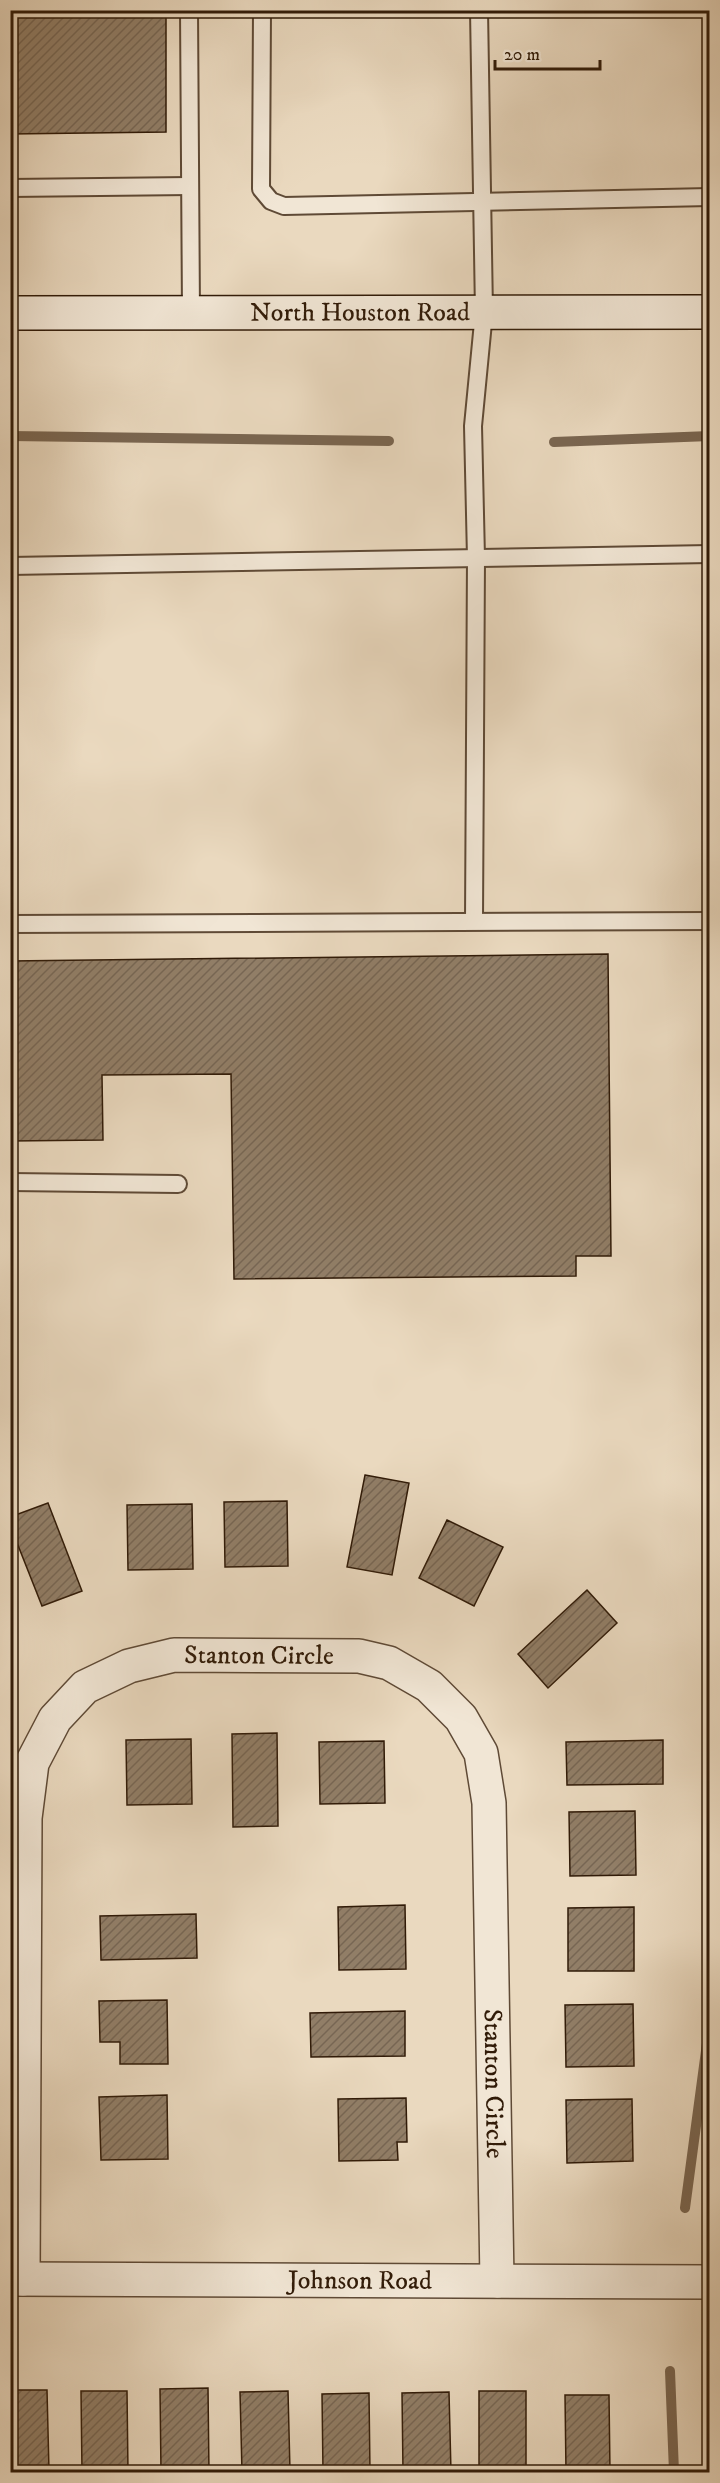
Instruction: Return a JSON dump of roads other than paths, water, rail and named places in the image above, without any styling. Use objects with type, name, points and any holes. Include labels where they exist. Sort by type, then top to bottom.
[{"type":"street","name":"North Houston Road","points":[[10,313],[710,312]]},
{"type":"street","name":"Stanton Circle","points":[[17,2279],[25,1818],[32,1763],[55,1719],[85,1687],[129,1666],[174,1655],[359,1656],[389,1663],[429,1686],[462,1718],[481,1753],[489,1803],[497,2281]]},
{"type":"street","name":"Johnson Road","points":[[17,2279],[710,2282]]},
{"type":"lane","points":[[189,10],[191,313]]},
{"type":"lane","points":[[262,10],[261,189],[271,201],[284,206],[482,200],[710,197]]},
{"type":"lane","points":[[474,921],[476,558],[473,426],[484,312],[479,10]]},
{"type":"lane","points":[[10,188],[190,186]]},
{"type":"lane","points":[[10,566],[710,554]]},
{"type":"lane","points":[[10,924],[710,921]]},
{"type":"lane","points":[[10,1182],[178,1184]]},
{"type":"waterway","points":[[10,436],[389,441]]},
{"type":"waterway","points":[[554,442],[710,436]]},
{"type":"waterway","points":[[685,2208],[710,2021]]},
{"type":"waterway","points":[[670,2371],[674,2472]]}]
